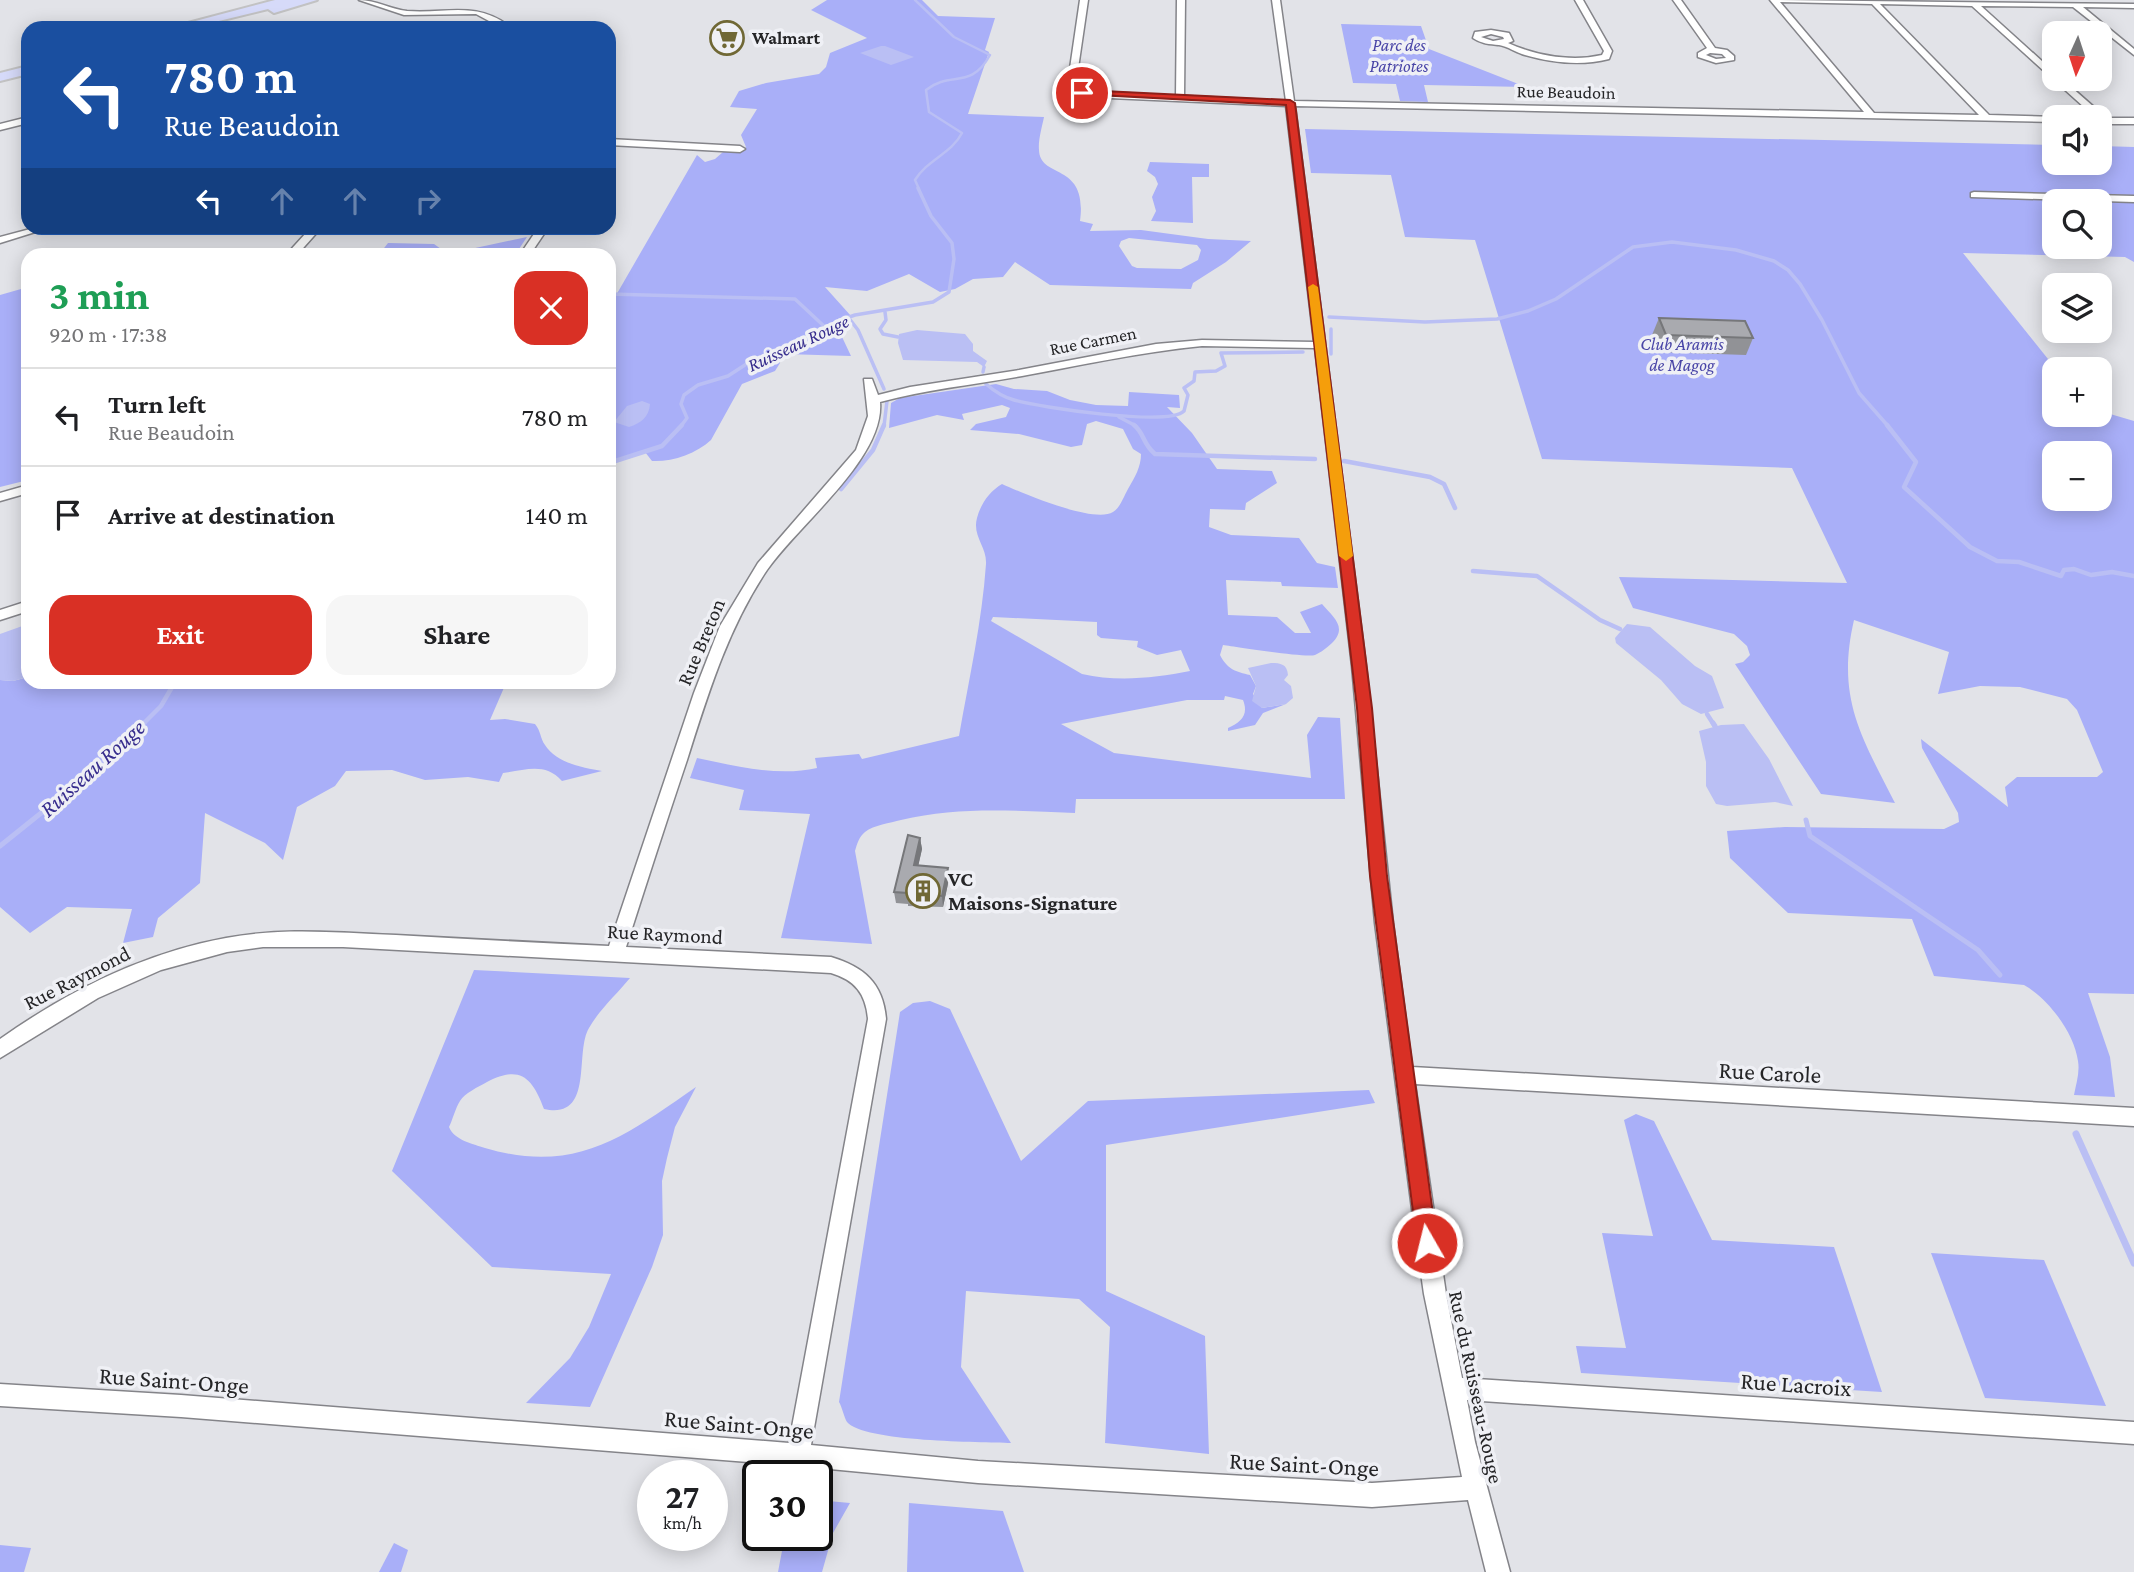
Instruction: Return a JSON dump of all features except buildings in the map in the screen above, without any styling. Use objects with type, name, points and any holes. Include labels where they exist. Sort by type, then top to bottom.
[{"type":"main road","points":[[204,21],[289,0]]},
{"type":"main road","points":[[226,21],[310,0]]},
{"type":"main road","points":[[0,71],[21,66]]},
{"type":"main road","points":[[0,77],[21,72]]},
{"type":"street","points":[[363,0],[404,13],[481,13],[495,21]]},
{"type":"street","name":"Rue Beaudoin","points":[[1084,0],[1072,82],[1077,91],[1100,95],[1290,103],[2042,120]]},
{"type":"street","points":[[1181,0],[1181,98]]},
{"type":"street","name":"Rue du Ruisseau-Rouge","points":[[1276,0],[1364,708],[1379,876],[1404,1076],[1435,1294],[1475,1488],[1498,1572]]},
{"type":"street","points":[[1503,44],[1550,58],[1606,57],[1608,51],[1579,0]]},
{"type":"street","points":[[1677,0],[1712,50]]},
{"type":"street","points":[[1776,0],[2134,6]]},
{"type":"street","points":[[1776,0],[1871,115]]},
{"type":"street","points":[[1874,2],[1987,118]]},
{"type":"street","points":[[1974,4],[2042,65]]},
{"type":"street","points":[[2074,5],[2134,53]]},
{"type":"street","points":[[2070,91],[2086,105]]},
{"type":"street","points":[[2112,120],[2134,121]]},
{"type":"street","points":[[0,127],[21,122]]},
{"type":"street","points":[[616,143],[712,152],[740,149]]},
{"type":"street","points":[[1973,195],[2134,199]]},
{"type":"street","points":[[0,240],[21,234]]},
{"type":"street","points":[[297,248],[309,235]]},
{"type":"street","name":"Rue Carmen","points":[[876,399],[899,392],[1019,373],[1156,346],[1214,343],[1320,345]]},
{"type":"street","points":[[868,380],[876,399]]},
{"type":"street","name":"Rue Breton","points":[[615,954],[701,692],[727,626],[764,566],[861,451],[870,432],[876,399]]},
{"type":"street","points":[[0,497],[21,491]]},
{"type":"street","points":[[0,615],[21,608]]},
{"type":"street","name":"Rue Raymond","points":[[0,1050],[55,1012],[125,976],[196,951],[231,944],[296,938],[831,965],[857,974],[874,993],[877,1019],[798,1455]]},
{"type":"street","name":"Rue Carole","points":[[1404,1076],[2134,1117]]},
{"type":"street","name":"Rue Lacroix","points":[[1454,1388],[2134,1433]]},
{"type":"street","name":"Rue Saint-Onge","points":[[0,1395],[181,1406],[978,1472],[1337,1493],[1407,1494],[1475,1488]]},
{"type":"green space","points":[[827,0],[922,0],[938,16],[995,18],[985,50],[989,52],[968,114],[1044,117],[1039,142],[1041,159],[1071,180],[1081,202],[1080,221],[1093,224],[1090,231],[1141,230],[1208,239],[1251,241],[1226,262],[1193,283],[1191,289],[1050,285],[1015,262],[1003,277],[973,279],[955,289],[940,292],[909,274],[867,291],[825,287],[851,316],[835,322],[851,356],[785,354],[778,360],[780,363],[775,371],[742,384],[711,440],[698,449],[668,460],[652,461],[645,452],[616,462],[616,295],[697,155],[705,162],[715,159],[723,152],[742,152],[746,147],[741,135],[757,109],[730,107],[739,91],[766,83],[819,74],[826,67],[830,53],[867,38],[811,10]],"holes":[[[1129,238],[1197,245],[1201,250],[1198,260],[1181,269],[1137,268],[1132,266],[1119,246],[1121,241]]]},
{"type":"green space","name":"Parc des Patriotes","points":[[1341,24],[1421,26],[1429,49],[1526,87],[1424,85],[1428,102],[1400,101],[1396,84],[1353,83]]},
{"type":"green space","name":"Club Aramis de Magog","points":[[1305,129],[2042,145],[2042,175],[2112,175],[2112,146],[2134,147],[2134,262],[2125,257],[2112,257],[2112,189],[2042,189],[2042,255],[1963,253],[2046,357],[2042,357],[2042,427],[2112,427],[2112,415],[2134,421],[2134,994],[2088,993],[2110,1057],[2115,1097],[2074,1095],[2078,1078],[2076,1050],[2059,1018],[2033,991],[2024,985],[1934,976],[1912,919],[1788,913],[1730,858],[1727,831],[1785,827],[1944,829],[1959,822],[1958,813],[1922,748],[1921,739],[2008,807],[2005,787],[2017,777],[2097,777],[2103,772],[2077,710],[2067,699],[2020,687],[1980,686],[1938,694],[1949,652],[1854,620],[1849,648],[1850,695],[1862,736],[1895,803],[1821,794],[1735,664],[1743,662],[1750,655],[1747,646],[1734,634],[1633,608],[1619,577],[1847,583],[1792,468],[1542,459],[1475,240],[1405,237],[1391,175],[1311,173]]},
{"type":"green space","points":[[1150,162],[1209,164],[1209,177],[1192,177],[1193,223],[1151,221],[1156,211],[1152,197],[1158,184],[1155,177],[1147,171]]},
{"type":"green space","points":[[527,237],[520,248],[475,248]]},
{"type":"green space","points":[[388,243],[434,244],[440,248],[384,248]]},
{"type":"green space","points":[[21,289],[21,482],[0,487],[0,295]]},
{"type":"green space","points":[[996,384],[1014,389],[1047,391],[1070,400],[1096,405],[1128,406],[1129,392],[1179,395],[1180,408],[1167,407],[1192,433],[1217,469],[1272,471],[1277,483],[1246,503],[1245,510],[1210,509],[1209,527],[1231,535],[1299,538],[1317,563],[1335,567],[1338,588],[1226,580],[1228,615],[1277,617],[1295,633],[1311,633],[1300,612],[1322,604],[1337,622],[1337,637],[1315,655],[1285,654],[1223,645],[1220,655],[1223,660],[1232,669],[1250,675],[1256,686],[1253,694],[1262,708],[1286,704],[1263,713],[1255,725],[1228,731],[1228,728],[1243,717],[1245,710],[1243,700],[1225,696],[1224,700],[1187,700],[1061,724],[1114,753],[1311,778],[1307,735],[1318,717],[1340,718],[1345,799],[1076,799],[1075,813],[966,811],[887,823],[865,832],[855,851],[872,944],[781,938],[810,814],[739,810],[744,790],[690,778],[697,758],[772,771],[802,770],[817,768],[815,758],[859,754],[862,759],[959,736],[984,586],[986,558],[976,524],[986,498],[1002,484],[1058,506],[1104,515],[1118,508],[1140,463],[1141,454],[1133,449],[1123,429],[1096,421],[1087,424],[1082,445],[1071,447],[1019,434],[970,430],[976,424],[1006,417],[1010,408],[1002,405],[962,414],[964,420],[937,415],[889,428],[891,403],[900,398]],"holes":[[[993,617],[1097,622],[1097,635],[1101,638],[1138,641],[1137,647],[1157,655],[1181,650],[1190,671],[1136,678],[1082,674],[991,621]]]},
{"type":"green space","points":[[21,679],[21,689],[503,689],[490,720],[505,719],[535,724],[545,745],[556,756],[571,764],[602,771],[562,781],[549,771],[527,769],[503,773],[499,782],[468,777],[425,780],[392,770],[346,771],[335,786],[297,807],[283,860],[265,843],[205,813],[200,883],[158,918],[153,937],[123,943],[132,909],[67,907],[30,933],[0,907],[0,680]]},
{"type":"green space","points":[[474,970],[630,978],[589,1028],[577,1095],[570,1104],[560,1110],[544,1109],[535,1089],[523,1077],[498,1077],[472,1090],[460,1101],[449,1127],[459,1138],[485,1148],[517,1155],[546,1157],[573,1153],[622,1135],[696,1087],[675,1127],[667,1158],[662,1181],[663,1235],[652,1267],[590,1407],[526,1403],[570,1358],[589,1327],[611,1274],[492,1267],[392,1171]]},
{"type":"green space","points":[[930,1001],[950,1009],[1021,1161],[1088,1101],[1369,1090],[1375,1103],[1106,1145],[1106,1291],[1205,1336],[1209,1454],[1105,1443],[1110,1327],[1079,1299],[966,1291],[961,1367],[1011,1443],[898,1437],[857,1429],[847,1422],[839,1402],[900,1012],[913,1003]]},
{"type":"green space","points":[[1636,1114],[1654,1121],[1712,1240],[1834,1247],[1882,1392],[1581,1373],[1576,1346],[1626,1348],[1602,1233],[1653,1236],[1624,1120]]},
{"type":"green space","points":[[1931,1253],[2044,1260],[2106,1406],[1985,1398]]},
{"type":"green space","points":[[833,1501],[850,1503],[833,1533]]},
{"type":"green space","points":[[909,1503],[1003,1511],[1024,1572],[907,1572]]},
{"type":"green space","points":[[394,1543],[408,1550],[401,1572],[379,1572]]},
{"type":"green space","points":[[0,1545],[31,1548],[24,1572],[0,1572]]},
{"type":"green space","points":[[782,1551],[828,1551],[822,1572],[778,1572]]},
{"type":"shaded area","points":[[881,46],[914,57],[891,65],[860,53]]},
{"type":"shaded area","points":[[917,330],[965,334],[973,344],[973,351],[987,361],[984,367],[977,362],[903,360],[898,343],[899,334]]},
{"type":"shaded area","points":[[642,401],[650,404],[646,416],[629,427],[616,423],[627,406]]},
{"type":"shaded area","points":[[1627,624],[1650,627],[1695,666],[1712,676],[1724,708],[1701,714],[1682,704],[1661,680],[1616,643],[1615,638]]},
{"type":"shaded area","points":[[21,626],[21,679],[0,680],[0,634]]},
{"type":"shaded area","points":[[1271,663],[1285,666],[1288,675],[1284,680],[1291,686],[1293,698],[1286,704],[1262,708],[1252,701],[1256,686],[1248,668]]},
{"type":"shaded area","points":[[1744,724],[1769,759],[1793,806],[1775,802],[1727,806],[1716,804],[1706,786],[1706,762],[1699,731],[1721,725]]},
{"type":"waterway","name":"Ruisseau Rouge","points":[[915,0],[954,37],[990,55],[983,66],[968,77],[944,81],[926,90],[929,112],[962,133],[952,146],[920,173],[915,180],[919,189]]},
{"type":"waterway","name":"Ruisseau Rouge","points":[[848,317],[933,302],[949,292],[954,259],[952,243],[931,216],[918,188]]},
{"type":"waterway","points":[[1329,317],[1425,322],[1497,319],[1528,311],[1556,299],[1633,247],[1672,242],[1736,250],[1774,261],[1788,270],[1822,320],[1859,393],[1888,426]]},
{"type":"waterway","points":[[616,294],[795,299],[826,328]]},
{"type":"waterway","points":[[885,312],[886,320],[880,329],[883,334],[898,337]]},
{"type":"waterway","name":"Ruisseau Rouge","points":[[826,328],[848,317]]},
{"type":"waterway","points":[[848,317],[858,330],[884,389]]},
{"type":"waterway","name":"Ruisseau Rouge","points":[[681,426],[687,418],[681,404],[684,395],[698,385],[728,376],[748,363],[807,339],[826,328]]},
{"type":"waterway","points":[[1331,329],[1331,354]]},
{"type":"waterway","points":[[986,384],[1010,399],[1028,403],[1102,414],[1154,417],[1184,411],[1188,395],[1184,388],[1194,381],[1195,372],[1216,371],[1225,366],[1221,353],[1303,352]]},
{"type":"waterway","points":[[983,372],[984,367]]},
{"type":"waterway","points":[[884,426],[887,401]]},
{"type":"waterway","points":[[1119,417],[1136,426]]},
{"type":"waterway","name":"Ruisseau Rouge","points":[[616,461],[662,446],[682,425]]},
{"type":"waterway","points":[[841,489],[873,450],[884,425]]},
{"type":"waterway","points":[[1134,425],[1155,454],[1315,459]]},
{"type":"waterway","points":[[1887,425],[1916,462],[1904,487],[1970,547],[1997,561],[2019,562],[2061,576],[2064,570],[2074,569],[2091,575],[2112,572],[2134,576]]},
{"type":"waterway","points":[[1344,461],[1430,477],[1444,484],[1455,508]]},
{"type":"waterway","points":[[1473,571],[1537,576],[1600,620],[1620,629]]},
{"type":"waterway","name":"Ruisseau Rouge","points":[[144,723],[161,706],[171,689]]},
{"type":"waterway","points":[[1707,714],[1714,725]]},
{"type":"waterway","name":"Ruisseau Rouge","points":[[0,846],[96,769],[144,723]]},
{"type":"waterway","points":[[1806,820],[1810,836],[1978,950],[2000,975]]},
{"type":"waterway","points":[[2076,1134],[2134,1263]]},
{"type":"slow traffic","points":[[1313,287],[1346,556]]},
{"type":"place","name":"Walmart","points":[[727,38]]},
{"type":"place","name":"VC Maisons-Signature","points":[[923,891]]},
{"type":"route","points":[[1082,93],[1290,103],[1364,708],[1389,963],[1427,1243]]}]
